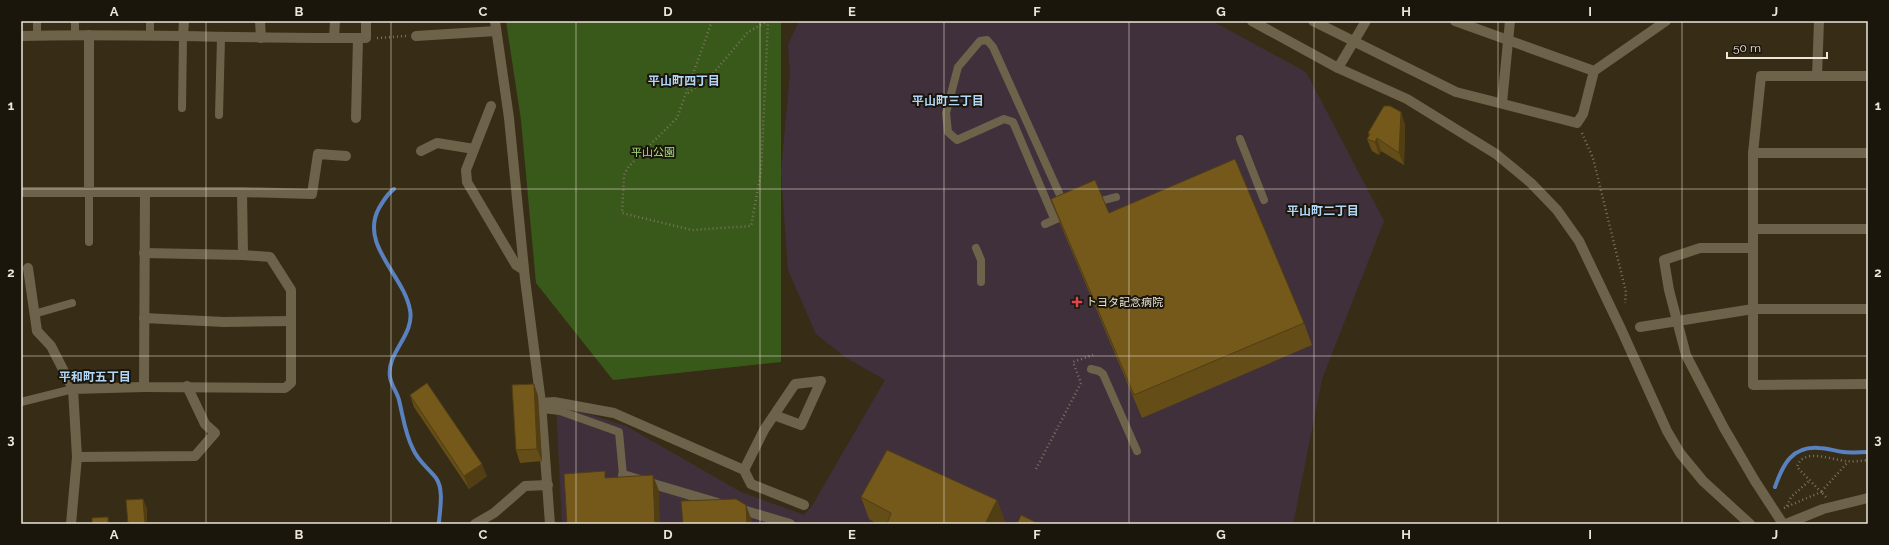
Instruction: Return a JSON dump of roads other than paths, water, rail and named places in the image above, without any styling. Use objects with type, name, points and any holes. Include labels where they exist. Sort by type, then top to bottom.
[{"type":"street","points":[[183,37],[184,21]]},
{"type":"street","points":[[260,21],[261,38]]},
{"type":"street","points":[[334,38],[335,21]]},
{"type":"street","points":[[356,118],[362,38],[366,21]]},
{"type":"street","points":[[1252,21],[1338,68],[1407,99],[1496,154],[1531,183],[1557,210],[1579,241],[1667,431],[1691,467],[1717,495],[1750,524]]},
{"type":"street","points":[[1313,21],[1456,92],[1577,123],[1583,114],[1594,71],[1666,21]]},
{"type":"street","points":[[1338,68],[1366,21]]},
{"type":"street","points":[[1455,21],[1594,71]]},
{"type":"street","points":[[1502,103],[1510,21]]},
{"type":"street","points":[[1817,76],[1819,21]]},
{"type":"street","points":[[416,36],[496,26],[509,118],[524,270],[542,406],[550,524]]},
{"type":"street","points":[[21,36],[89,35],[221,38],[362,38]]},
{"type":"street","points":[[89,35],[89,191]]},
{"type":"street","points":[[1868,76],[1761,76],[1753,153],[1754,385],[1868,384]]},
{"type":"street","points":[[491,106],[466,170],[467,182],[516,265],[524,270]]},
{"type":"street","points":[[421,151],[437,143],[474,149]]},
{"type":"street","points":[[1753,153],[1868,153]]},
{"type":"street","points":[[21,192],[242,192],[312,194],[318,154],[346,156]]},
{"type":"street","points":[[144,387],[145,192]]},
{"type":"street","points":[[242,192],[243,255]]},
{"type":"street","points":[[1753,229],[1868,229]]},
{"type":"street","points":[[1753,248],[1700,248],[1664,260],[1676,321],[1686,355],[1755,482],[1783,524]]},
{"type":"street","points":[[73,388],[187,386],[285,388],[291,383],[291,290],[270,256],[144,253]]},
{"type":"street","points":[[28,268],[36,331],[51,346],[73,388],[78,457],[71,524]]},
{"type":"street","points":[[1640,327],[1753,309],[1868,309]]},
{"type":"street","points":[[144,318],[224,322],[291,321]]},
{"type":"street","points":[[744,470],[764,430],[774,415],[795,384],[821,381],[801,425],[774,415]]},
{"type":"street","points":[[78,457],[195,456],[215,433],[205,424],[187,386]]},
{"type":"street","points":[[542,406],[554,402],[614,413],[744,470],[751,484],[804,505]]},
{"type":"street","points":[[623,475],[682,496],[790,524]]},
{"type":"street","points":[[475,524],[494,513],[525,486],[548,485]]},
{"type":"street","points":[[1786,524],[1823,508],[1868,498]]},
{"type":"lane","points":[[37,21],[37,36]]},
{"type":"lane","points":[[75,21],[75,35]]},
{"type":"lane","points":[[150,21],[150,36]]},
{"type":"lane","points":[[182,108],[183,37]]},
{"type":"lane","points":[[219,115],[221,38]]},
{"type":"lane","points":[[1044,224],[1066,212],[993,47],[987,40],[980,41],[958,67],[946,113],[948,132],[957,140],[1004,119],[1013,122],[1053,216]]},
{"type":"lane","points":[[1240,139],[1264,200]]},
{"type":"lane","points":[[89,191],[89,242]]},
{"type":"lane","points":[[1087,206],[1101,200],[1116,197]]},
{"type":"lane","points":[[976,248],[981,260],[981,282]]},
{"type":"lane","points":[[34,314],[72,303]]},
{"type":"lane","points":[[1091,369],[1099,371],[1103,374],[1137,451]]},
{"type":"lane","points":[[21,402],[73,388]]},
{"type":"lane","points":[[542,406],[619,432],[623,475]]},
{"type":"waterway","points":[[394,189],[387,195],[379,208],[374,222],[378,247],[400,284],[410,310],[408,328],[392,360],[390,377],[399,400],[410,443],[423,464],[436,478],[440,488],[441,499],[438,524]]},
{"type":"waterway","points":[[1775,487],[1785,464],[1795,453],[1802,450],[1810,448],[1825,448],[1840,452],[1868,452]]},
{"type":"place","name":"トヨタ記念病院","points":[[1077,302]]},
{"type":"district","name":"平山町四丁目","points":[[684,81]]},
{"type":"district","name":"平山町三丁目","points":[[948,101]]},
{"type":"district","name":"平山町二丁目","points":[[1323,211]]},
{"type":"district","name":"平和町五丁目","points":[[95,377]]},
{"type":"park label","name":"平山公園","points":[[653,152]]}]
